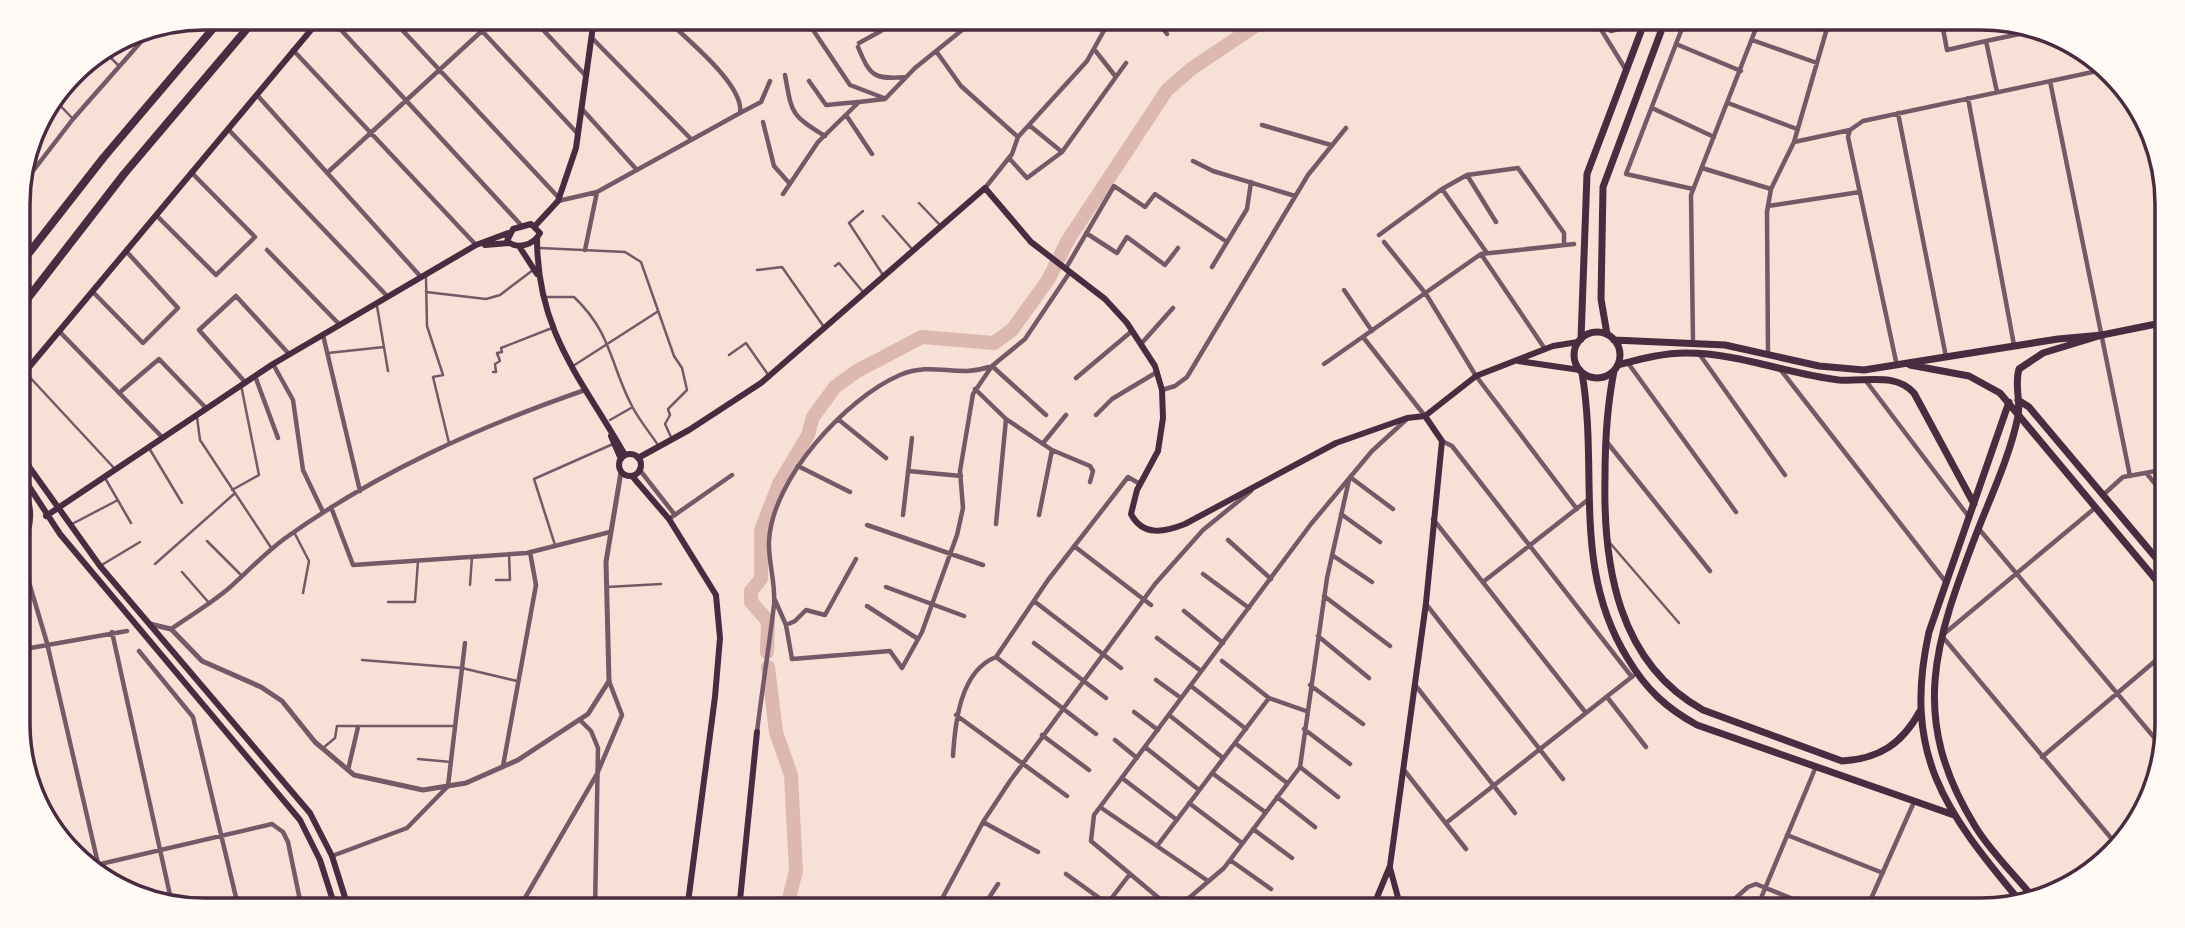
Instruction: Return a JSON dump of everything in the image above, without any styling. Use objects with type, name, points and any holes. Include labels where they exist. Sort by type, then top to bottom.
[{"type":"highway","points":[[30,252],[104,157],[212,30]]},
{"type":"highway","points":[[30,295],[124,174],[246,30]]},
{"type":"main road","points":[[30,367],[310,30]]},
{"type":"main road","points":[[536,226],[558,199],[578,135],[593,30]]},
{"type":"main road","points":[[1642,30],[1587,174],[1580,340],[1574,356],[1581,371],[1589,413],[1588,499],[1591,553],[1604,614],[1634,675],[1675,713],[1696,724],[1815,769],[1954,816]]},
{"type":"main road","points":[[1607,334],[1601,299],[1602,187],[1661,30]]},
{"type":"main road","points":[[611,434],[613,444],[623,457],[638,458],[769,376],[985,188],[1031,242],[1105,299],[1132,331],[1157,372],[1162,390],[1163,418],[1158,451],[1140,484],[1131,514],[1136,524],[1158,532],[1185,524],[1336,443],[1407,418],[1424,416],[1476,376],[1545,349],[1580,340],[1591,333],[1607,334],[1619,349],[1605,440],[1607,553],[1619,608],[1658,676],[1684,699],[1703,710],[1842,761],[1871,757],[1897,743],[1910,729],[1920,711]]},
{"type":"main road","points":[[46,516],[197,412],[339,324],[476,245],[509,233],[521,225],[536,226]]},
{"type":"main road","points":[[536,226],[540,233],[537,238],[536,273]]},
{"type":"main road","points":[[509,233],[506,237],[509,243]]},
{"type":"main road","points":[[476,245],[509,243],[519,246],[537,238]]},
{"type":"main road","points":[[519,246],[536,273],[552,328],[570,368],[623,457],[621,472],[632,475],[672,517],[716,595],[720,638],[688,898]]},
{"type":"main road","points":[[1614,340],[1693,343],[1768,353],[1841,369],[1897,367],[2155,324]]},
{"type":"main road","points":[[2015,895],[1965,835],[1941,791],[1927,752],[1920,711],[1920,671],[1945,582],[2013,401],[2016,378],[2025,362],[2043,353],[2102,335]]},
{"type":"main road","points":[[1512,361],[1541,362],[1599,378],[1628,362],[1658,354],[1699,354],[1779,367],[1817,377],[1866,382],[1893,379],[1907,385],[1914,393],[1974,504],[1986,508]]},
{"type":"main road","points":[[1909,365],[1969,376],[2029,407],[2155,557]]},
{"type":"main road","points":[[2013,401],[2019,415],[2155,579]]},
{"type":"main road","points":[[2019,415],[1941,636],[1933,673],[1933,710],[1940,749],[1953,786],[1976,828],[2028,892]]},
{"type":"main road","points":[[1377,898],[1390,866],[1426,603],[1442,441],[1424,416]]},
{"type":"main road","points":[[632,475],[639,470],[638,458]]},
{"type":"main road","points":[[30,464],[69,526],[100,566],[310,813],[332,856],[345,898]]},
{"type":"main road","points":[[30,491],[46,516],[119,606],[189,685],[300,820],[320,860],[332,898]]},
{"type":"main road","points":[[1591,553],[1607,553]]},
{"type":"main road","points":[[1646,686],[1658,676]]},
{"type":"main road","points":[[740,898],[757,732]]},
{"type":"main road","points":[[1390,866],[1400,898]]},
{"type":"street","points":[[341,30],[521,225]]},
{"type":"street","points":[[402,30],[558,199],[597,192],[761,102],[770,81]]},
{"type":"street","points":[[543,30],[587,76]]},
{"type":"street","points":[[677,30],[736,88],[742,106],[740,113]]},
{"type":"street","points":[[812,30],[850,85],[885,99]]},
{"type":"street","points":[[882,30],[859,45],[867,69],[874,75],[887,79],[907,76]]},
{"type":"street","points":[[809,81],[826,106],[885,99],[907,76],[961,30]]},
{"type":"street","points":[[985,188],[1009,158],[1018,137],[1094,49],[1104,30]]},
{"type":"street","points":[[1164,30],[1167,34]]},
{"type":"street","points":[[1601,30],[1626,71]]},
{"type":"street","points":[[1681,30],[1626,174],[1693,189]]},
{"type":"street","points":[[1693,343],[1693,189],[1756,30]]},
{"type":"street","points":[[1768,353],[1768,206],[1771,189],[1794,142],[1827,30]]},
{"type":"street","points":[[1943,30],[1947,50],[2019,34]]},
{"type":"street","points":[[327,173],[482,31],[578,135]]},
{"type":"street","points":[[592,38],[691,139]]},
{"type":"street","points":[[1752,40],[1817,63]]},
{"type":"street","points":[[1986,41],[1997,92]]},
{"type":"street","points":[[33,171],[73,119],[141,42]]},
{"type":"street","points":[[1676,44],[1741,71]]},
{"type":"street","points":[[1094,49],[1116,77]]},
{"type":"street","points":[[293,50],[476,245]]},
{"type":"street","points":[[936,51],[961,86],[1018,137]]},
{"type":"street","points":[[1009,158],[1027,178],[1062,152],[1126,63]]},
{"type":"street","points":[[1794,142],[1850,130],[1863,121],[2094,72]]},
{"type":"street","points":[[785,75],[791,111],[803,123],[825,136]]},
{"type":"street","points":[[2050,81],[2130,476]]},
{"type":"street","points":[[257,95],[423,276]]},
{"type":"street","points":[[1968,98],[2014,346]]},
{"type":"street","points":[[783,194],[825,136],[859,102]]},
{"type":"street","points":[[1728,103],[1797,129]]},
{"type":"street","points":[[1651,108],[1714,137]]},
{"type":"street","points":[[582,109],[636,170]]},
{"type":"street","points":[[1898,113],[1946,357]]},
{"type":"street","points":[[846,115],[872,153]]},
{"type":"street","points":[[763,122],[774,166],[790,184]]},
{"type":"street","points":[[1029,125],[1062,152]]},
{"type":"street","points":[[1262,125],[1331,145]]},
{"type":"street","points":[[1162,390],[1175,386],[1187,377],[1295,196],[1346,128]]},
{"type":"street","points":[[227,129],[388,297]]},
{"type":"street","points":[[1850,130],[1848,137],[1897,367]]},
{"type":"street","points":[[1193,161],[1295,196]]},
{"type":"street","points":[[1702,167],[1771,189]]},
{"type":"street","points":[[1379,235],[1442,189],[1466,175],[1518,168],[1564,233],[1564,245]]},
{"type":"street","points":[[156,215],[216,275],[255,237],[191,172]]},
{"type":"street","points":[[1466,175],[1496,222]]},
{"type":"street","points":[[1212,267],[1247,209],[1251,182]]},
{"type":"street","points":[[775,600],[786,625],[792,659],[890,651],[902,668],[918,639],[932,604],[951,553],[963,508],[961,476],[975,389],[992,366],[1025,339],[1114,186],[1145,208],[1155,194],[1227,242]]},
{"type":"street","points":[[1442,189],[1545,349]]},
{"type":"street","points":[[585,250],[597,192]]},
{"type":"street","points":[[1768,206],[1860,192]]},
{"type":"street","points":[[1086,233],[1117,253],[1127,237],[1165,265],[1178,248]]},
{"type":"street","points":[[1384,242],[1426,293],[1476,376],[1577,509]]},
{"type":"street","points":[[1324,364],[1485,254],[1574,244]]},
{"type":"street","points":[[267,250],[339,324]]},
{"type":"street","points":[[92,291],[143,343],[178,308],[126,251]]},
{"type":"street","points":[[1343,290],[1372,331]]},
{"type":"street","points":[[243,383],[199,330],[236,296],[289,354]]},
{"type":"street","points":[[1141,344],[1173,308]]},
{"type":"street","points":[[59,331],[161,436]]},
{"type":"street","points":[[1076,378],[1132,331]]},
{"type":"street","points":[[323,334],[360,491]]},
{"type":"street","points":[[1363,337],[1424,416]]},
{"type":"street","points":[[1699,354],[1785,475]]},
{"type":"street","points":[[119,393],[159,359],[205,407]]},
{"type":"street","points":[[1628,362],[1736,512]]},
{"type":"street","points":[[273,364],[293,400],[303,470],[323,512]]},
{"type":"street","points":[[992,366],[1046,415]]},
{"type":"street","points":[[757,732],[775,600],[769,539],[776,513],[799,466],[816,442],[881,384],[919,368],[974,372],[992,366]]},
{"type":"street","points":[[1779,367],[1945,582]]},
{"type":"street","points":[[1096,415],[1112,399],[1157,372]]},
{"type":"street","points":[[255,375],[278,438]]},
{"type":"street","points":[[1866,382],[1969,517]]},
{"type":"street","points":[[975,389],[1006,419],[1044,442],[1052,450],[1090,466],[1093,471],[1090,482]]},
{"type":"street","points":[[171,629],[210,604],[272,549],[331,507],[449,443],[508,416],[585,390]]},
{"type":"street","points":[[1044,442],[1066,415]]},
{"type":"street","points":[[1159,898],[1091,841],[1094,815],[1270,579],[1350,477],[1407,418]]},
{"type":"street","points":[[996,524],[1006,419]]},
{"type":"street","points":[[839,420],[886,458]]},
{"type":"street","points":[[903,515],[912,438]]},
{"type":"street","points":[[1605,440],[1710,571]]},
{"type":"street","points":[[1442,441],[1452,446],[1634,675],[1446,823]]},
{"type":"street","points":[[1039,515],[1052,450]]},
{"type":"street","points":[[799,466],[850,492]]},
{"type":"street","points":[[639,470],[672,517],[732,475]]},
{"type":"street","points":[[908,471],[961,476]]},
{"type":"street","points":[[2103,495],[2123,477],[2155,471]]},
{"type":"street","points":[[525,898],[597,774],[622,715],[610,681],[607,587],[610,533],[621,472]]},
{"type":"street","points":[[2146,473],[2155,484]]},
{"type":"street","points":[[953,755],[956,715],[961,697],[987,661],[996,657],[1074,546],[1128,477],[1140,484]]},
{"type":"street","points":[[1350,477],[1393,509]]},
{"type":"street","points":[[1188,898],[1230,860],[1300,767],[1324,597],[1350,477]]},
{"type":"street","points":[[942,898],[984,821],[1042,735],[1143,599],[1203,530],[1260,484]]},
{"type":"street","points":[[1483,582],[1588,499]]},
{"type":"street","points":[[331,507],[353,565],[530,552],[610,533]]},
{"type":"street","points":[[1941,636],[2095,508]]},
{"type":"street","points":[[1341,514],[1380,542]]},
{"type":"street","points":[[1433,519],[1586,713]]},
{"type":"street","points":[[867,525],[983,565]]},
{"type":"street","points":[[1978,529],[2155,738]]},
{"type":"street","points":[[1228,540],[1270,579]]},
{"type":"street","points":[[1074,546],[1151,605]]},
{"type":"street","points":[[503,766],[537,585],[530,552]]},
{"type":"street","points":[[1332,555],[1372,582]]},
{"type":"street","points":[[786,625],[795,621],[806,610],[825,615],[856,559]]},
{"type":"street","points":[[1203,574],[1249,608]]},
{"type":"street","points":[[30,586],[47,643],[93,858]]},
{"type":"street","points":[[886,587],[964,616]]},
{"type":"street","points":[[1324,597],[1390,646]]},
{"type":"street","points":[[1034,601],[1121,668]]},
{"type":"street","points":[[1426,603],[1563,779]]},
{"type":"street","points":[[867,606],[918,639]]},
{"type":"street","points":[[1184,611],[1223,643]]},
{"type":"street","points":[[150,625],[171,629],[202,661],[261,687],[282,701],[323,748],[354,775],[423,790],[466,783],[503,766],[588,714],[610,681]]},
{"type":"street","points":[[30,647],[127,631]]},
{"type":"street","points":[[112,632],[170,895]]},
{"type":"street","points":[[1929,632],[1941,636],[2111,839]]},
{"type":"street","points":[[1318,635],[1369,678]]},
{"type":"street","points":[[1157,638],[1201,671]]},
{"type":"street","points":[[332,856],[407,828],[448,786],[465,643]]},
{"type":"street","points":[[1034,643],[1106,698]]},
{"type":"street","points":[[139,651],[193,717],[236,898]]},
{"type":"street","points":[[996,657],[1096,734]]},
{"type":"street","points":[[1222,661],[1269,698],[1306,711]]},
{"type":"street","points":[[2042,757],[2155,661]]},
{"type":"street","points":[[1156,680],[1181,698]]},
{"type":"street","points":[[1413,683],[1516,813]]},
{"type":"street","points":[[1310,685],[1363,724]]},
{"type":"street","points":[[1191,686],[1246,729]]},
{"type":"street","points":[[1606,697],[1646,747]]},
{"type":"street","points":[[1157,846],[1269,698]]},
{"type":"street","points":[[1134,712],[1158,730]]},
{"type":"street","points":[[956,715],[1067,796]]},
{"type":"street","points":[[1169,715],[1223,758]]},
{"type":"street","points":[[580,720],[591,731],[598,748],[595,898]]},
{"type":"street","points":[[348,770],[358,727]]},
{"type":"street","points":[[1304,729],[1350,764]]},
{"type":"street","points":[[1042,735],[1089,770]]},
{"type":"street","points":[[1115,740],[1137,758]]},
{"type":"street","points":[[1235,743],[1287,783]]},
{"type":"street","points":[[1145,747],[1199,790]]},
{"type":"street","points":[[1300,767],[1338,797]]},
{"type":"street","points":[[1402,769],[1466,849]]},
{"type":"street","points":[[1761,898],[1815,769]]},
{"type":"street","points":[[1212,773],[1265,813]]},
{"type":"street","points":[[1122,778],[1177,820]]},
{"type":"street","points":[[1277,797],[1315,827]]},
{"type":"street","points":[[1872,898],[1914,802]]},
{"type":"street","points":[[1189,803],[1242,843]]},
{"type":"street","points":[[1100,807],[1208,881]]},
{"type":"street","points":[[984,821],[1038,852]]},
{"type":"street","points":[[100,864],[272,824],[283,832],[288,842],[299,898]]},
{"type":"street","points":[[1253,829],[1292,859]]},
{"type":"street","points":[[1787,835],[1883,873]]},
{"type":"street","points":[[1230,860],[1271,889]]},
{"type":"street","points":[[1066,874],[1099,898]]},
{"type":"street","points":[[1112,898],[1130,874]]},
{"type":"street","points":[[989,898],[998,884]]},
{"type":"street","points":[[1736,898],[1756,884],[1792,898]]},
{"type":"lane","points":[[110,57],[119,66]]},
{"type":"lane","points":[[60,105],[73,119]]},
{"type":"lane","points":[[919,203],[941,227]]},
{"type":"lane","points":[[863,211],[849,223],[884,278]]},
{"type":"lane","points":[[883,216],[914,251]]},
{"type":"lane","points":[[537,247],[625,252],[641,262],[657,312],[682,368],[687,390],[668,409],[670,415],[665,424],[672,438]]},
{"type":"lane","points":[[835,266],[839,263],[865,295]]},
{"type":"lane","points":[[757,270],[782,267],[824,327]]},
{"type":"lane","points":[[426,292],[486,299],[500,295],[536,273]]},
{"type":"lane","points":[[423,276],[427,326],[443,374],[433,377],[449,443]]},
{"type":"lane","points":[[543,297],[574,297],[591,313],[609,343],[632,407],[658,445]]},
{"type":"lane","points":[[376,303],[388,371]]},
{"type":"lane","points":[[570,368],[657,312]]},
{"type":"lane","points":[[493,372],[496,372],[495,364],[500,361],[497,353],[502,352],[501,348],[552,328]]},
{"type":"lane","points":[[729,355],[746,343],[769,376]]},
{"type":"lane","points":[[327,353],[384,347]]},
{"type":"lane","points":[[30,376],[114,468]]},
{"type":"lane","points":[[155,564],[233,492],[259,475],[243,383]]},
{"type":"lane","points":[[610,420],[632,407]]},
{"type":"lane","points":[[197,412],[200,440],[272,549]]},
{"type":"lane","points":[[555,546],[534,479],[613,444]]},
{"type":"lane","points":[[147,446],[182,503]]},
{"type":"lane","points":[[103,475],[131,523]]},
{"type":"lane","points":[[69,526],[118,500]]},
{"type":"lane","points":[[294,532],[309,561],[303,593]]},
{"type":"lane","points":[[1605,538],[1679,622]]},
{"type":"lane","points":[[206,541],[242,576]]},
{"type":"lane","points":[[100,566],[140,542]]},
{"type":"lane","points":[[496,580],[510,580],[509,554]]},
{"type":"lane","points":[[470,585],[472,557]]},
{"type":"lane","points":[[388,602],[415,602],[418,561]]},
{"type":"lane","points":[[182,572],[210,604]]},
{"type":"lane","points":[[607,587],[661,584]]},
{"type":"lane","points":[[362,660],[462,668],[517,681]]},
{"type":"lane","points":[[323,748],[335,738],[337,726],[455,726]]},
{"type":"lane","points":[[418,759],[451,762]]},
{"type":"waterway","points":[[767,652],[768,621],[751,602],[751,591],[761,579],[761,530],[779,484],[808,435],[813,417],[835,387],[857,371],[922,337],[994,343],[1012,330],[1048,280],[1068,240],[1167,90],[1191,69],[1249,30]]},
{"type":"waterway","points":[[768,667],[776,732],[791,775],[796,871],[789,898]]}]
